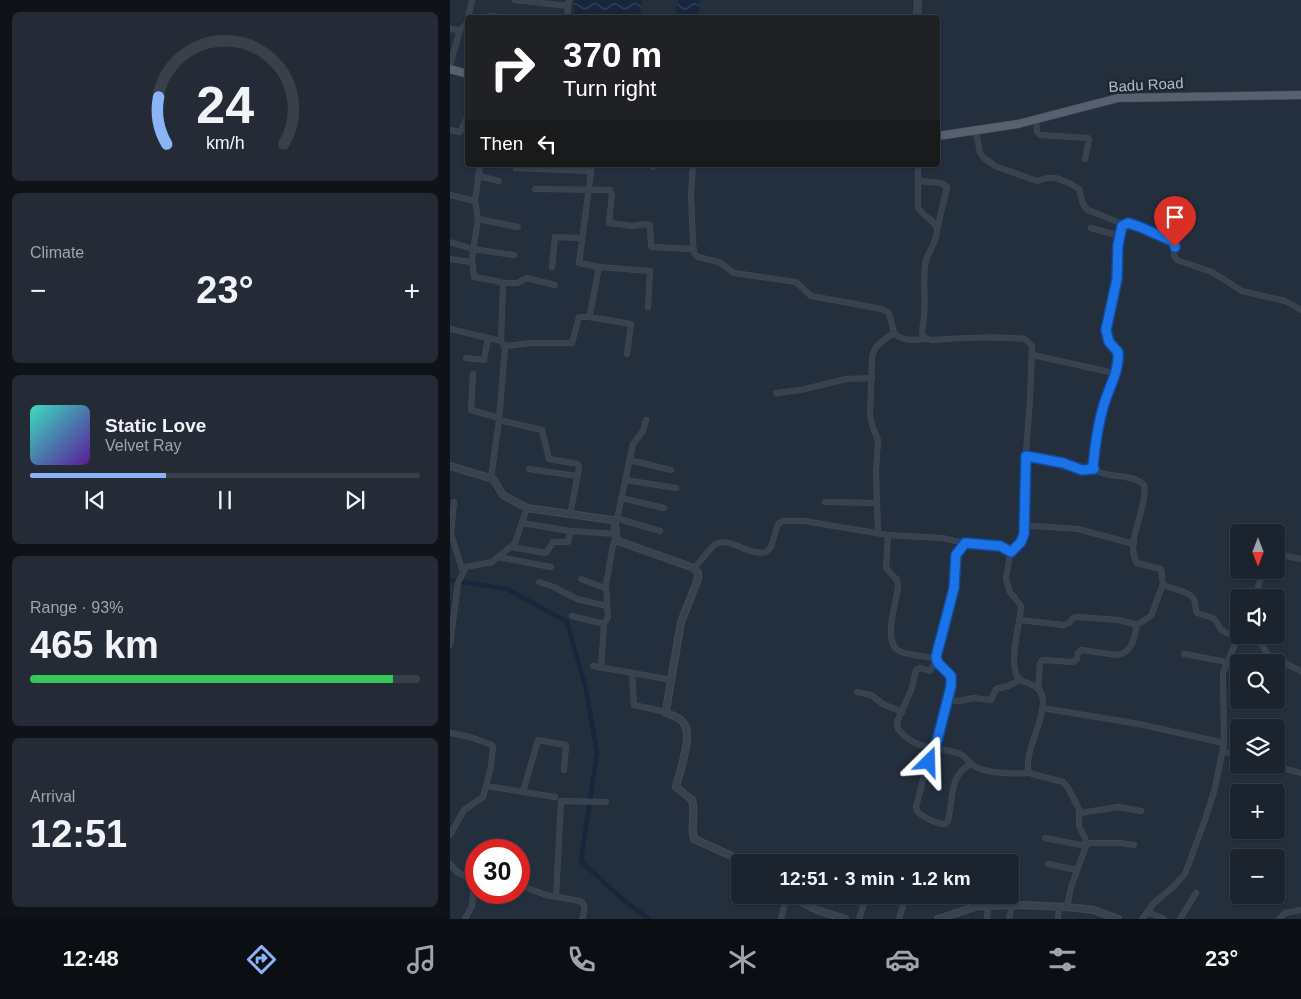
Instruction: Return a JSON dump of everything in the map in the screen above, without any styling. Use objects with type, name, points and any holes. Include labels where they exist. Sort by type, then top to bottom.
[{"type":"main road","points":[[450,69],[465,73]]},
{"type":"main road","name":"Badu Road","points":[[940,136],[976,131],[1036,119],[1124,97],[1301,95]]},
{"type":"street","points":[[469,15],[472,0]]},
{"type":"street","points":[[516,0],[569,3]]},
{"type":"street","points":[[917,15],[918,0]]},
{"type":"street","points":[[450,65],[460,30],[465,26]]},
{"type":"street","points":[[450,29],[460,30]]},
{"type":"street","points":[[1036,119],[1037,132],[1040,135],[1088,138],[1084,159]]},
{"type":"street","points":[[450,130],[460,132],[465,122]]},
{"type":"street","points":[[976,131],[980,153],[988,162],[1037,181],[1052,177],[1069,182],[1079,189],[1083,204],[1088,210],[1123,224],[1128,223],[1140,227],[1172,241],[1175,244],[1174,255],[1177,260],[1212,272],[1247,293],[1285,301],[1301,310]]},
{"type":"street","points":[[480,167],[475,201],[478,219],[472,262],[475,278],[503,283],[516,283],[526,278],[555,285]]},
{"type":"street","points":[[693,167],[694,249],[698,257],[719,262],[734,273],[791,281],[799,284],[811,296],[886,310],[890,316],[894,333],[906,340],[986,337],[1025,339],[1032,346],[1023,539],[1011,552],[1006,579],[1010,592],[1021,606],[1015,661],[1017,676],[1020,680],[1030,683],[1038,689]]},
{"type":"street","points":[[918,167],[918,207],[921,213],[935,224],[937,231]]},
{"type":"street","points":[[516,168],[592,168],[578,263],[650,272],[648,307]]},
{"type":"street","points":[[478,176],[499,181]]},
{"type":"street","points":[[918,181],[946,185],[937,231],[924,270],[925,302],[922,332],[925,339]]},
{"type":"street","points":[[534,189],[612,191],[609,223],[632,226],[650,225],[652,247],[694,249]]},
{"type":"street","points":[[450,195],[475,201]]},
{"type":"street","points":[[478,219],[518,227]]},
{"type":"street","points":[[1094,469],[1096,440],[1104,404],[1118,360],[1118,352],[1109,342],[1106,330],[1117,279],[1118,245],[1123,224]]},
{"type":"street","points":[[1091,228],[1120,236]]},
{"type":"street","points":[[552,267],[555,237],[582,238]]},
{"type":"street","points":[[450,242],[514,255]]},
{"type":"street","points":[[450,259],[472,262]]},
{"type":"street","points":[[589,316],[599,267]]},
{"type":"street","points":[[491,478],[499,419],[503,343],[503,283]]},
{"type":"street","points":[[450,329],[503,343],[571,343],[579,317],[589,316],[631,324],[627,354]]},
{"type":"street","points":[[878,533],[876,471],[878,440],[871,420],[872,357],[874,349],[894,333]]},
{"type":"street","points":[[466,358],[484,360],[488,338]]},
{"type":"street","points":[[1032,355],[1114,373]]},
{"type":"street","points":[[473,374],[471,410],[542,430],[549,459],[578,464],[579,468],[570,515]]},
{"type":"street","points":[[776,394],[846,379],[872,378]]},
{"type":"street","points":[[601,668],[604,624],[608,618],[605,588],[616,537],[615,520],[633,444],[643,430],[646,420]]},
{"type":"street","points":[[1019,620],[1064,625],[1077,617],[1119,620],[1137,624],[1151,616],[1163,584],[1161,569],[1135,561],[1134,544],[1145,500],[1144,485],[1137,480],[1099,472],[1094,469],[1082,470],[1063,463],[1026,456]]},
{"type":"street","points":[[629,460],[670,470]]},
{"type":"street","points":[[450,466],[491,478],[496,481],[503,495],[527,508],[615,520],[660,531]]},
{"type":"street","points":[[529,469],[577,476]]},
{"type":"street","points":[[625,480],[676,488]]},
{"type":"street","points":[[621,498],[664,508]]},
{"type":"street","points":[[454,502],[451,536],[462,574]]},
{"type":"street","points":[[825,502],[877,503]]},
{"type":"street","points":[[450,645],[458,583],[462,574],[467,566],[488,564],[498,558],[516,541],[527,508]]},
{"type":"street","points":[[694,568],[712,546],[718,542],[728,542],[755,553],[766,552],[771,547],[776,527],[783,521],[804,521],[888,535],[942,538],[965,543],[1000,546],[1011,552]]},
{"type":"street","points":[[522,523],[616,537],[618,541],[694,568],[698,573],[698,579],[681,622],[666,712]]},
{"type":"street","points":[[1024,527],[1078,529],[1134,544]]},
{"type":"street","points":[[510,547],[547,552],[554,542],[568,542],[570,531]]},
{"type":"street","points":[[888,535],[886,568],[897,580],[898,585],[890,630],[892,643],[900,651],[936,659],[951,676],[949,700],[916,807],[917,811],[922,816],[945,824],[948,821],[956,776],[961,770],[971,764]]},
{"type":"street","points":[[965,543],[956,555],[954,588],[936,659],[930,671],[920,668],[916,670],[912,688],[897,722],[898,729],[914,744],[960,754],[967,758],[971,764],[979,768],[995,772],[1018,774],[1030,772],[1063,782],[1076,801],[1080,813],[1079,826],[1086,845],[1071,887],[1067,906]]},
{"type":"street","points":[[1285,555],[1301,558]]},
{"type":"street","points":[[498,558],[551,567]]},
{"type":"street","points":[[581,579],[605,588]]},
{"type":"street","points":[[539,582],[557,588],[577,599],[607,606]]},
{"type":"street","points":[[1163,584],[1191,596],[1195,602],[1194,610],[1197,613],[1213,618],[1221,630],[1230,634]]},
{"type":"street","points":[[572,616],[604,624]]},
{"type":"street","points":[[1030,772],[1028,767],[1029,760],[1042,708],[1042,698],[1038,689],[1042,660],[1073,662],[1077,659],[1078,653],[1081,650],[1122,654],[1132,646],[1137,624]]},
{"type":"street","points":[[1142,919],[1153,904],[1185,874],[1206,817],[1224,743],[1222,686],[1227,662],[1235,644]]},
{"type":"street","points":[[1262,644],[1268,655],[1301,671]]},
{"type":"street","points":[[1184,654],[1227,662]]},
{"type":"street","points":[[593,666],[672,680]]},
{"type":"street","points":[[632,673],[634,705],[666,712],[683,721],[685,726],[686,747],[676,786],[692,800],[694,839],[731,856]]},
{"type":"street","points":[[949,700],[960,701],[973,698],[991,700],[996,689],[1020,680]]},
{"type":"street","points":[[858,692],[870,695],[883,704],[902,712]]},
{"type":"street","points":[[1042,708],[1139,724],[1224,743]]},
{"type":"street","points":[[450,733],[470,737],[492,746],[492,765],[482,798],[464,810],[450,835]]},
{"type":"street","points":[[523,792],[538,740],[566,745],[564,770]]},
{"type":"street","points":[[1223,751],[1230,753]]},
{"type":"street","points":[[1285,769],[1301,773]]},
{"type":"street","points":[[486,786],[555,797]]},
{"type":"street","points":[[556,897],[560,801],[606,802]]},
{"type":"street","points":[[1080,813],[1118,807],[1141,811]]},
{"type":"street","points":[[1045,838],[1086,845],[1120,843],[1134,845]]},
{"type":"street","points":[[450,864],[457,872],[465,876]]},
{"type":"street","points":[[1048,864],[1077,870]]},
{"type":"street","points":[[530,890],[583,903],[585,909],[582,919]]},
{"type":"street","points":[[1180,919],[1196,893]]},
{"type":"street","points":[[465,919],[472,904]]},
{"type":"street","points":[[780,919],[785,904]]},
{"type":"street","points":[[807,904],[845,919]]},
{"type":"street","points":[[859,919],[864,904]]},
{"type":"street","points":[[899,919],[904,904]]},
{"type":"street","points":[[938,919],[969,909],[1012,905],[1067,906],[1094,910],[1118,919]]},
{"type":"street","points":[[1009,919],[1012,905]]},
{"type":"street","points":[[987,919],[988,906]]},
{"type":"street","points":[[1058,919],[1059,906]]},
{"type":"street","points":[[1279,919],[1285,913],[1301,910]]},
{"type":"street","points":[[1147,912],[1164,919]]},
{"type":"water","points":[[574,0],[642,0],[640,15],[574,15]]},
{"type":"water","points":[[679,0],[700,0],[698,15],[675,15]]},
{"type":"waterway","points":[[450,580],[507,589],[567,622],[586,689],[597,753],[581,861],[623,900],[649,919]]},
{"type":"route","points":[[929,762],[931,749],[935,749],[947,708],[952,679],[949,672],[938,663],[936,657],[952,602],[958,550],[965,543],[1000,546],[1011,552],[1019,545],[1024,534],[1026,456],[1063,463],[1082,470],[1094,469],[1096,440],[1104,404],[1118,360],[1117,348],[1109,342],[1106,330],[1117,279],[1118,245],[1122,226],[1128,223],[1140,227],[1174,242],[1175,247]]}]
